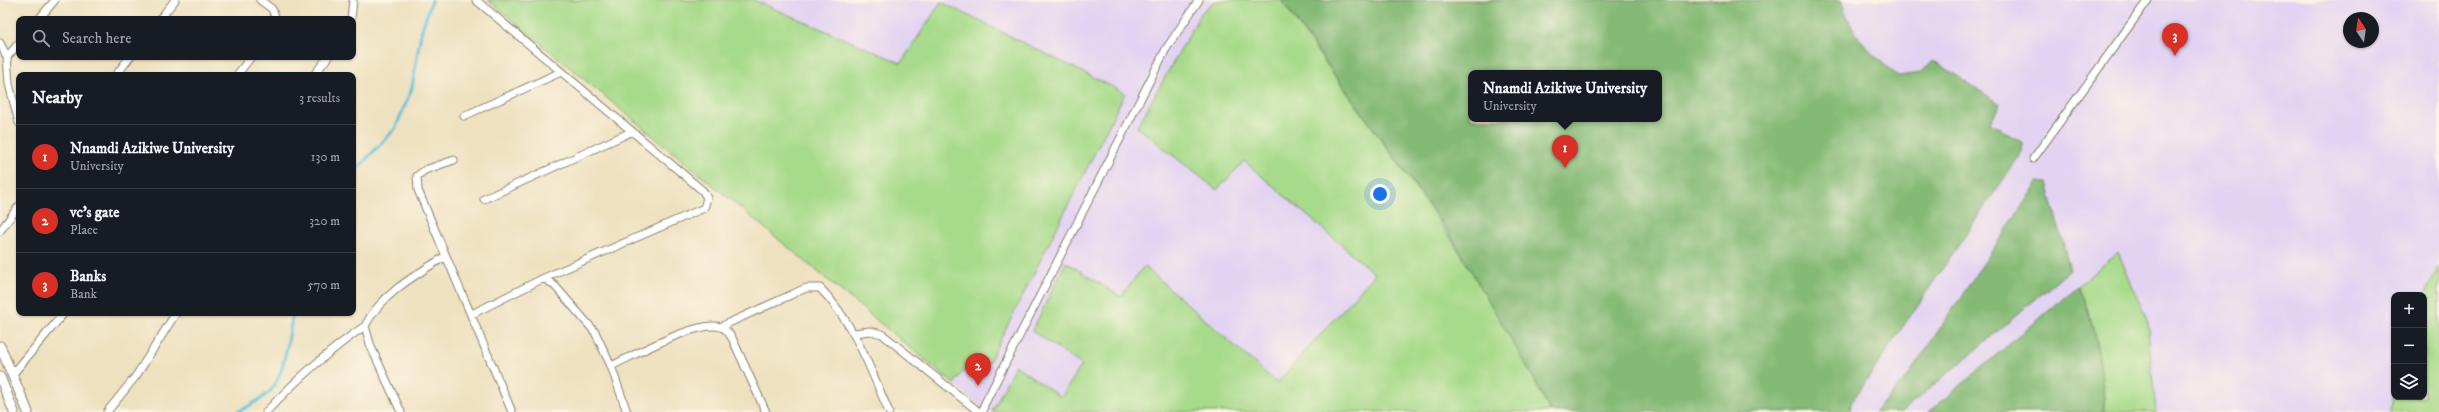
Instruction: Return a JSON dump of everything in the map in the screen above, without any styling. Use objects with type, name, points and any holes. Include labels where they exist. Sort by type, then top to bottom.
[{"type":"street","points":[[41,16],[54,0]]},
{"type":"street","points":[[162,16],[175,0]]},
{"type":"street","points":[[260,0],[272,9],[275,16]]},
{"type":"street","points":[[350,16],[353,0]]},
{"type":"street","points":[[472,314],[544,278],[704,208],[707,198],[703,191],[631,132],[476,0]]},
{"type":"street","points":[[983,412],[984,405],[1166,49],[1198,0]]},
{"type":"street","points":[[2033,159],[2148,0]]},
{"type":"street","points":[[0,43],[7,57],[9,84],[16,111]]},
{"type":"street","points":[[7,57],[16,46]]},
{"type":"street","points":[[118,72],[128,60]]},
{"type":"street","points":[[239,72],[249,60]]},
{"type":"street","points":[[316,72],[326,60]]},
{"type":"street","points":[[464,116],[561,72]]},
{"type":"street","points":[[484,199],[631,132]]},
{"type":"street","points":[[454,160],[425,170],[417,176],[416,182],[512,412]]},
{"type":"street","points":[[0,231],[16,210]]},
{"type":"street","points":[[266,412],[325,356],[365,326],[370,315],[382,303],[419,273],[446,256]]},
{"type":"street","points":[[544,278],[555,286],[595,332],[611,366],[627,412]]},
{"type":"street","points":[[611,366],[686,332],[720,327],[806,288],[820,288],[837,306],[854,333],[889,412]]},
{"type":"street","points":[[12,375],[61,316]]},
{"type":"street","points":[[107,412],[136,376],[174,316]]},
{"type":"street","points":[[365,326],[371,347],[401,412]]},
{"type":"street","points":[[720,327],[726,329],[732,338],[766,412]]},
{"type":"street","points":[[854,333],[870,331],[882,334],[979,412]]},
{"type":"street","points":[[0,346],[28,412]]},
{"type":"street","points":[[0,376],[14,412]]},
{"type":"shaded area","points":[[488,0],[2439,0],[2439,412],[987,412]]},
{"type":"green space","points":[[488,0],[754,0],[901,63],[941,2],[1125,93],[979,382],[963,371],[954,384]]},
{"type":"green space","points":[[1223,0],[1281,0],[1389,150],[1459,251],[1492,303],[1550,412],[992,412],[1015,365],[1061,397],[1082,365],[1032,331],[1066,262],[1121,297],[1144,266],[1277,383],[1375,274],[1244,161],[1217,190],[1137,127],[1201,13],[1213,2]]},
{"type":"green space","points":[[1281,0],[1841,0],[1850,23],[1856,33],[1871,52],[1898,76],[1921,73],[1933,60],[2000,104],[1990,123],[2023,143],[2022,152],[1851,403],[1850,412],[1550,412],[1536,382],[1447,230]]},
{"type":"green space","points":[[2038,182],[2047,183],[2070,270],[1902,412],[1874,412],[1906,379]]},
{"type":"green space","points":[[2118,252],[2147,320],[2156,412],[2105,412],[2100,364],[2094,332],[2078,286]]},
{"type":"green space","points":[[2439,266],[2439,412],[2391,412],[2392,400],[2427,400],[2426,292]]},
{"type":"green space","points":[[2078,286],[2094,332],[2100,364],[2105,412],[1929,412]]},
{"type":"waterway","points":[[356,170],[395,129],[412,88],[421,32],[432,0]]},
{"type":"waterway","points":[[238,412],[257,401],[273,388],[282,369],[292,316]]},
{"type":"place","name":"Banks","points":[[2175,56]]},
{"type":"place","name":"Nnamdi Azikiwe University","points":[[1565,168]]},
{"type":"place","name":"vc's gate","points":[[978,386]]}]
